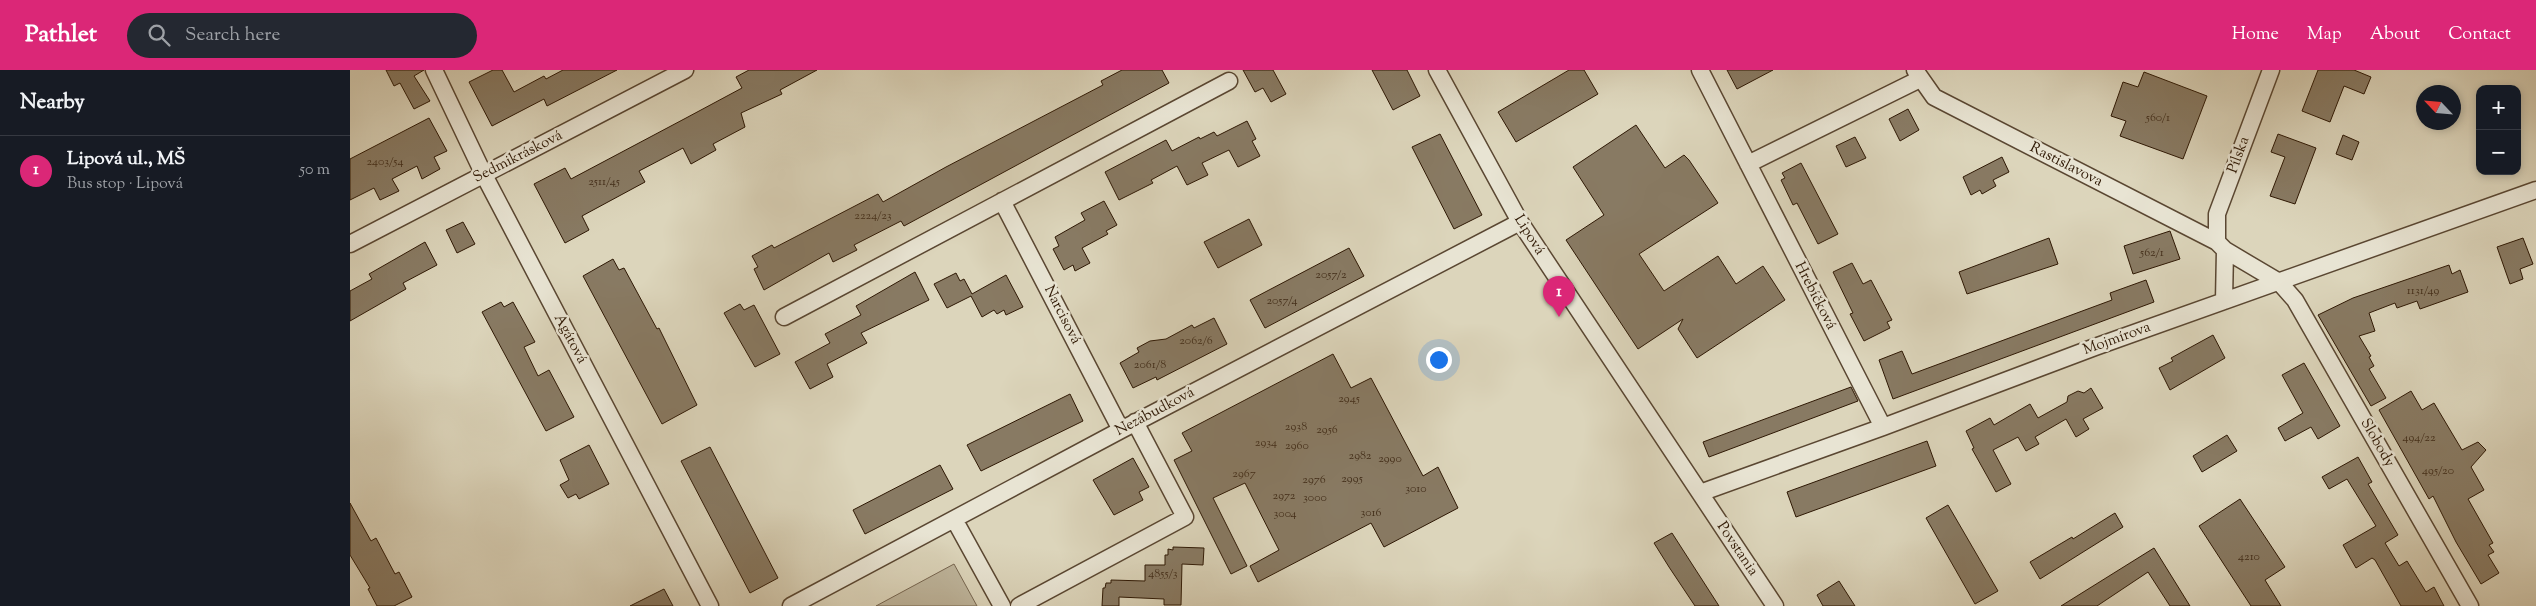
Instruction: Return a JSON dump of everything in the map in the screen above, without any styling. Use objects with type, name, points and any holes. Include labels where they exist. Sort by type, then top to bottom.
[{"type":"street","name":"Agátová","points":[[434,70],[484,175],[710,606]]},
{"type":"street","name":"Sedmikrásková","points":[[350,244],[685,70]]},
{"type":"street","name":"Lipová","points":[[1438,70],[1520,222],[1700,493]]},
{"type":"street","name":"Hrebíčková","points":[[1700,70],[1883,427]]},
{"type":"street","name":"Pílska","points":[[2221,246],[2217,214],[2271,70]]},
{"type":"street","points":[[1748,164],[1917,74]]},
{"type":"street","name":"Rastislavova","points":[[1917,74],[1934,97],[2221,246],[2279,282]]},
{"type":"street","points":[[784,317],[1229,81]]},
{"type":"street","name":"Mojmírova","points":[[1700,493],[2224,301],[2536,190]]},
{"type":"street","name":"Narcisová","points":[[1002,201],[1128,426],[1185,517],[1019,606]]},
{"type":"street","name":"Nezábudková","points":[[791,606],[1128,426],[1520,222]]},
{"type":"street","points":[[2221,246],[2224,301]]},
{"type":"street","name":"Slobody","points":[[2279,282],[2295,300],[2470,606]]},
{"type":"street","name":"Povstania","points":[[1700,493],[1775,606]]},
{"type":"street","points":[[954,519],[1002,606]]},
{"type":"shaded area","points":[[954,564],[977,606],[876,606]]},
{"type":"building","points":[[386,70],[424,70],[414,76],[430,101],[414,109],[400,83],[394,86]]},
{"type":"building","points":[[493,70],[502,70],[514,92],[544,76],[546,79],[563,70],[617,70],[547,106],[544,99],[492,126],[469,82]]},
{"type":"building","points":[[749,70],[817,70],[780,90],[782,94],[741,113],[745,127],[713,144],[716,150],[691,164],[683,148],[639,171],[645,182],[582,216],[589,230],[565,243],[534,184],[565,168],[571,179],[742,88],[736,77]]},
{"type":"building","points":[[1122,70],[1162,70],[1169,83],[904,226],[901,221],[854,245],[857,250],[833,262],[829,253],[764,290],[754,269],[758,267],[752,256],[772,245],[774,248],[878,194],[883,202],[1103,85],[1101,81]]},
{"type":"building","points":[[1243,70],[1273,70],[1286,94],[1271,102],[1263,88],[1255,92]]},
{"type":"building","points":[[1372,70],[1407,70],[1420,96],[1393,110]]},
{"type":"building","points":[[1569,70],[1584,70],[1598,94],[1516,142],[1498,112]]},
{"type":"building","points":[[1727,70],[1773,70],[1737,89]]},
{"type":"building","points":[[2318,70],[2354,70],[2371,77],[2364,94],[2344,86],[2330,122],[2302,111]]},
{"type":"building","points":[[2144,72],[2207,96],[2183,159],[2120,136],[2126,121],[2111,116],[2123,82],[2138,87]]},
{"type":"building","points":[[1908,109],[1919,130],[1900,141],[1889,119]]},
{"type":"building","points":[[429,118],[447,151],[434,157],[440,169],[422,179],[417,166],[392,179],[399,191],[380,200],[374,188],[350,200],[350,159]]},
{"type":"building","points":[[1247,121],[1256,139],[1252,141],[1260,156],[1238,167],[1229,150],[1202,163],[1208,175],[1187,185],[1177,166],[1151,180],[1153,183],[1119,200],[1105,172],[1166,140],[1172,151],[1199,137],[1200,139],[1214,132],[1217,136]]},
{"type":"building","points":[[1636,125],[1665,168],[1684,155],[1718,203],[1639,254],[1664,291],[1718,256],[1736,284],[1763,266],[1785,300],[1697,358],[1678,329],[1683,319],[1638,349],[1566,240],[1604,215],[1573,167]]},
{"type":"building","points":[[1440,134],[1482,215],[1454,229],[1412,147]]},
{"type":"building","points":[[2278,134],[2316,148],[2295,204],[2270,196],[2285,157],[2271,152]]},
{"type":"building","points":[[2343,135],[2359,142],[2352,160],[2336,154]]},
{"type":"building","points":[[1855,137],[1866,158],[1846,167],[1836,146]]},
{"type":"building","points":[[2002,157],[2009,172],[1993,180],[1996,186],[1982,194],[1980,190],[1971,195],[1963,177]]},
{"type":"building","points":[[1801,163],[1838,234],[1818,244],[1797,203],[1793,205],[1781,180],[1785,178],[1782,173]]},
{"type":"building","points":[[1104,201],[1117,225],[1106,231],[1108,234],[1082,248],[1090,263],[1075,271],[1073,265],[1064,270],[1053,249],[1059,246],[1055,237],[1085,220],[1081,213]]},
{"type":"building","points":[[1249,219],[1262,245],[1218,268],[1204,242]]},
{"type":"building","points":[[463,222],[475,244],[457,253],[446,230]]},
{"type":"building","points":[[2170,231],[2180,259],[2133,274],[2124,246]]},
{"type":"building","points":[[2049,238],[2058,264],[1967,294],[1959,272]]},
{"type":"building","points":[[2523,238],[2533,264],[2520,269],[2523,279],[2510,284],[2497,247]]},
{"type":"building","points":[[425,242],[437,265],[403,283],[406,289],[350,321],[350,291],[372,279],[369,274]]},
{"type":"building","points":[[1349,248],[1364,276],[1265,328],[1250,300]]},
{"type":"building","points":[[613,259],[619,270],[624,268],[657,329],[659,328],[697,405],[662,424],[583,276]]},
{"type":"building","points":[[1852,263],[1863,284],[1871,280],[1892,320],[1887,322],[1890,328],[1864,341],[1850,314],[1853,313],[1833,272]]},
{"type":"building","points":[[2449,265],[2452,274],[2460,270],[2468,292],[2420,309],[2417,301],[2397,308],[2395,303],[2369,313],[2375,331],[2359,336],[2371,356],[2369,357],[2374,366],[2369,369],[2386,398],[2371,406],[2318,315],[2353,298]]},
{"type":"building","points":[[915,272],[929,300],[861,333],[867,343],[827,364],[833,377],[810,389],[795,362],[830,343],[825,334],[861,315],[856,306]]},
{"type":"building","points":[[956,273],[960,281],[964,279],[972,294],[1006,275],[1023,307],[1006,315],[1004,310],[997,314],[994,310],[982,317],[971,296],[947,308],[934,284]]},
{"type":"building","points":[[2146,280],[2154,302],[1893,399],[1879,360],[1902,351],[1912,374],[2112,300],[2110,293]]},
{"type":"building","points":[[501,302],[504,307],[513,302],[535,342],[524,347],[538,376],[549,370],[574,417],[546,431],[482,312]]},
{"type":"building","points":[[740,304],[744,310],[754,305],[780,354],[755,367],[724,313]]},
{"type":"building","points":[[1214,318],[1227,344],[1157,380],[1156,377],[1133,388],[1120,363],[1139,352],[1137,348],[1150,341],[1166,339],[1192,325],[1194,328]]},
{"type":"building","points":[[2213,335],[2225,358],[2170,390],[2159,368],[2173,361],[2171,358]]},
{"type":"building","points":[[1333,354],[1351,388],[1371,378],[1423,476],[1438,467],[1458,508],[1384,547],[1371,523],[1258,582],[1250,566],[1279,550],[1245,483],[1213,498],[1247,566],[1231,574],[1174,460],[1192,451],[1182,433]]},
{"type":"building","points":[[2304,363],[2340,426],[2318,439],[2311,427],[2285,441],[2278,428],[2303,413],[2282,375]]},
{"type":"building","points":[[1851,387],[1858,401],[1709,457],[1703,442]]},
{"type":"building","points":[[2091,388],[2103,408],[2083,419],[2089,429],[2076,437],[2066,419],[2035,437],[2039,444],[2026,451],[2018,437],[1993,450],[2011,484],[1996,492],[1972,449],[1974,448],[1966,431],[1990,418],[1994,425],[2030,404],[2038,418],[2067,402],[2068,396],[2078,391],[2084,393]]},
{"type":"building","points":[[2411,391],[2422,410],[2434,403],[2462,450],[2478,442],[2486,450],[2471,467],[2484,490],[2468,499],[2493,543],[2489,545],[2494,552],[2488,555],[2499,573],[2481,584],[2456,542],[2433,496],[2429,499],[2379,410]]},
{"type":"building","points":[[1070,394],[1083,421],[981,471],[967,445]]},
{"type":"building","points":[[2227,435],[2237,451],[2202,472],[2193,456]]},
{"type":"building","points":[[1927,441],[1936,466],[1796,517],[1787,492]]},
{"type":"building","points":[[589,445],[609,484],[579,499],[576,494],[568,498],[560,485],[569,480],[560,460]]},
{"type":"building","points":[[710,447],[778,578],[750,593],[681,461]]},
{"type":"building","points":[[2358,457],[2372,482],[2368,484],[2398,535],[2385,543],[2399,566],[2407,561],[2426,592],[2434,587],[2444,606],[2401,606],[2375,560],[2372,558],[2356,568],[2343,545],[2376,526],[2347,479],[2329,489],[2322,477]]},
{"type":"building","points":[[1133,458],[1149,487],[1139,492],[1143,500],[1114,515],[1093,480]]},
{"type":"building","points":[[940,465],[953,489],[865,534],[853,510]]},
{"type":"building","points":[[2240,499],[2285,567],[2265,580],[2281,606],[2251,606],[2199,526]]},
{"type":"building","points":[[350,503],[371,541],[376,538],[395,574],[399,572],[412,597],[394,606],[377,606],[368,589],[370,588],[350,555]]},
{"type":"building","points":[[1948,505],[1998,591],[1975,604],[1926,518]]},
{"type":"building","points":[[2115,513],[2123,527],[2040,579],[2030,562],[2072,537],[2073,539]]},
{"type":"building","points":[[1672,533],[1719,606],[1695,606],[1669,567],[1654,543]]},
{"type":"building","points":[[1173,547],[1204,548],[1203,565],[1182,564],[1181,605],[1164,605],[1164,599],[1119,597],[1119,606],[1102,606],[1103,588],[1105,588],[1106,583],[1111,583],[1111,580],[1145,581],[1145,565],[1165,565],[1165,555],[1168,555],[1168,549],[1173,550]]},
{"type":"building","points":[[2154,548],[2190,606],[2170,606],[2148,572],[2097,606],[2061,606]]},
{"type":"building","points":[[1839,581],[1855,606],[1823,606],[1817,595]]},
{"type":"building","points":[[664,589],[673,606],[630,606]]},
{"type":"place","name":"Lipová ul., MŠ","points":[[1559,317]]}]
